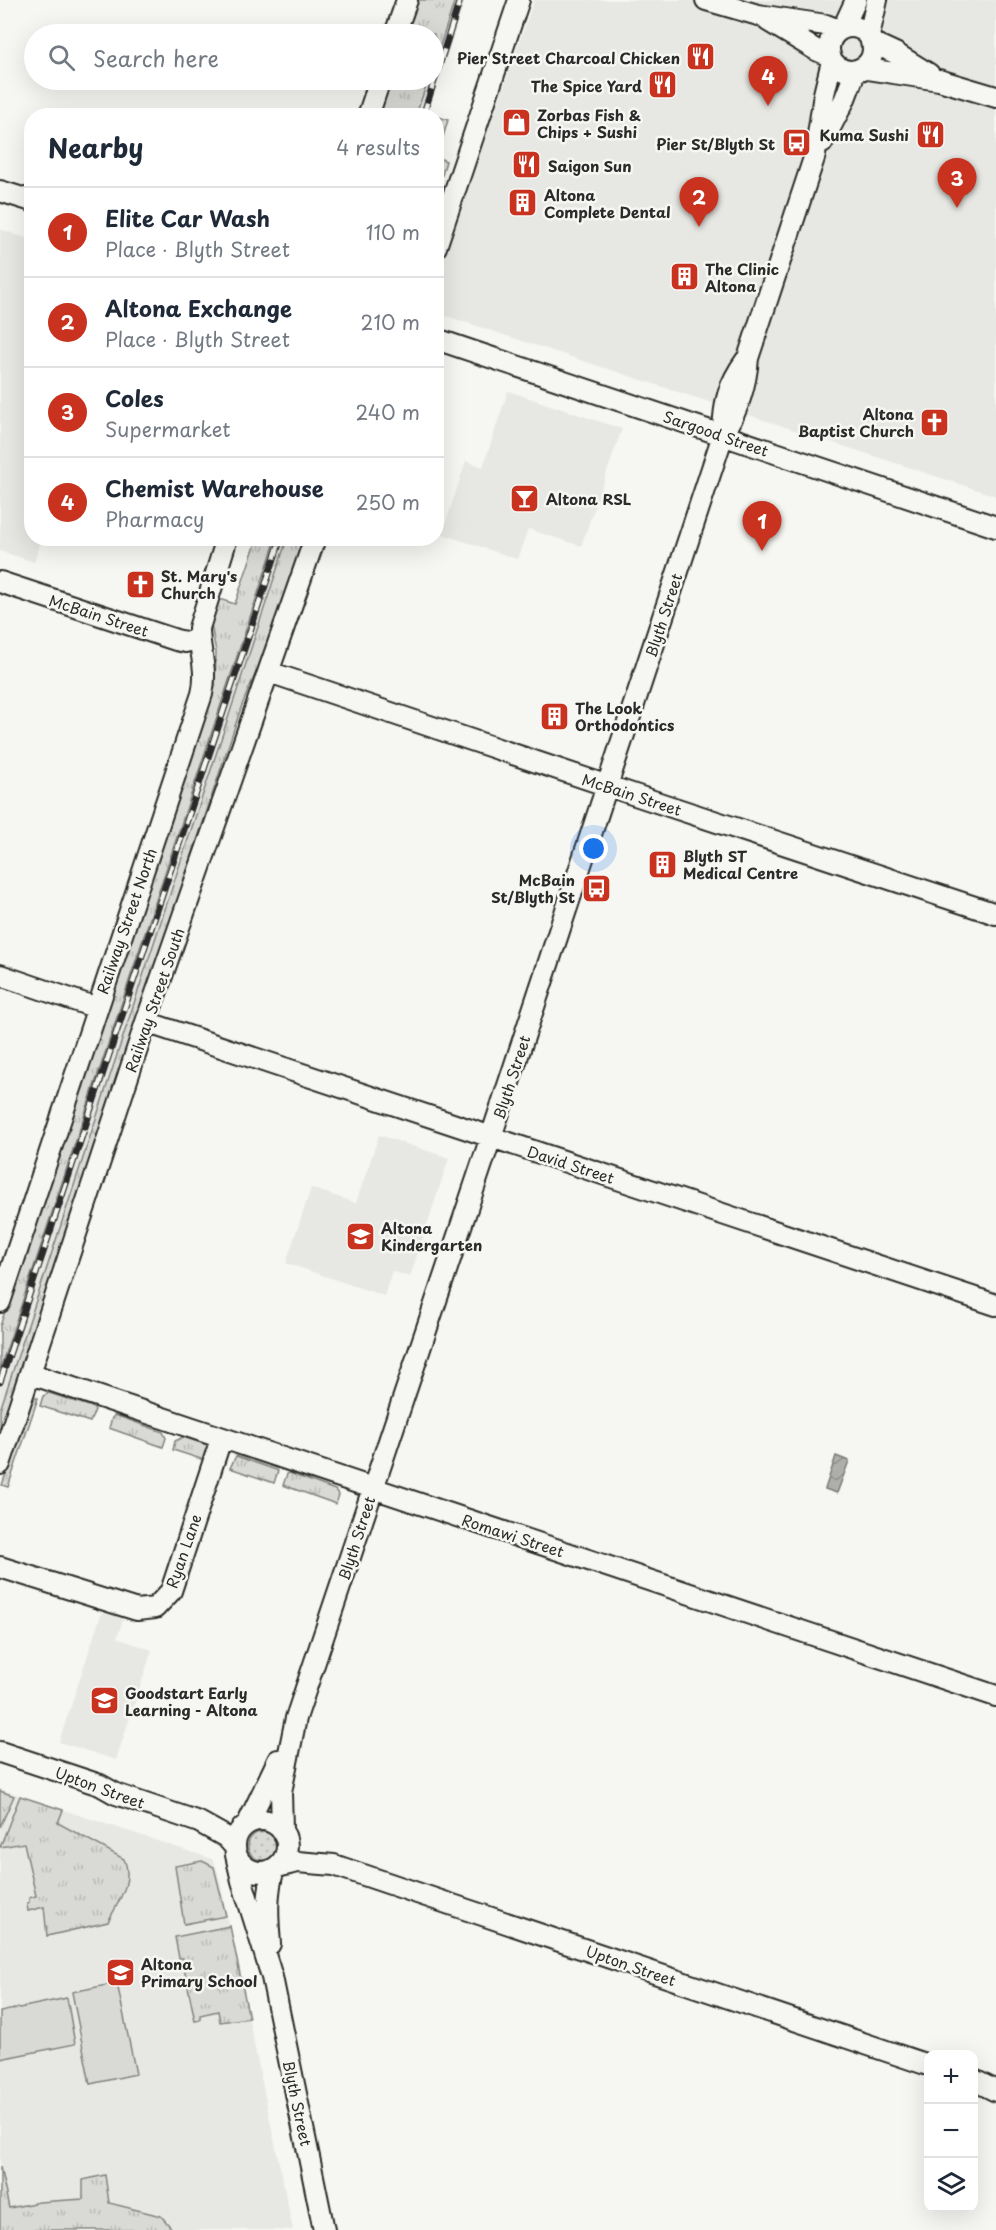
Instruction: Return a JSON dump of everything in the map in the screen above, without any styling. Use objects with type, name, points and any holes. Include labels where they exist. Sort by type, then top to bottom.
[{"type":"street","points":[[399,24],[407,0]]},
{"type":"street","points":[[444,223],[519,0]]},
{"type":"street","points":[[706,0],[758,15],[841,29],[857,28],[870,39],[939,80]]},
{"type":"street","points":[[831,58],[831,39],[841,29],[856,0]]},
{"type":"street","points":[[859,69],[870,59],[873,48],[870,39],[878,0]]},
{"type":"street","points":[[758,15],[831,58],[843,69],[859,69],[939,80],[996,97]]},
{"type":"street","name":"Blyth Street","points":[[246,1824],[273,1773],[297,1718],[491,1137],[723,435],[723,408],[733,378],[748,358],[815,155],[831,58]]},
{"type":"street","name":"Blyth Street","points":[[815,155],[859,69]]},
{"type":"street","points":[[371,108],[377,90]]},
{"type":"street","points":[[0,190],[24,198]]},
{"type":"street","name":"Sargood Street","points":[[444,342],[996,527]]},
{"type":"street","name":"Railway Street North","points":[[0,1302],[202,694],[206,670],[199,639],[202,615],[224,546]]},
{"type":"street","name":"Railway Street South","points":[[0,1464],[146,1022],[312,546]]},
{"type":"street","name":"McBain Street","points":[[0,582],[176,640],[185,642],[199,639]]},
{"type":"street","name":"McBain Street","points":[[269,672],[996,914]]},
{"type":"street","points":[[0,975],[97,1008]]},
{"type":"street","name":"David Street","points":[[146,1022],[996,1305]]},
{"type":"street","name":"Romawi Street","points":[[31,1374],[996,1696]]},
{"type":"street","name":"Ryan Lane","points":[[0,1567],[137,1610],[155,1608],[171,1591],[221,1439]]},
{"type":"street","name":"Blyth Street","points":[[283,1832],[281,1792],[297,1718]]},
{"type":"street","name":"Upton Street","points":[[0,1752],[100,1785],[116,1794],[199,1822],[226,1837],[236,1851]]},
{"type":"street","points":[[263,1819],[270,1821],[283,1832],[288,1848],[282,1862],[276,1868],[260,1872],[252,1871],[240,1862],[236,1851],[237,1836],[246,1824],[263,1819]]},
{"type":"street","name":"Upton Street","points":[[199,1822],[246,1824]]},
{"type":"street","name":"Upton Street","points":[[283,1832],[304,1848],[334,1865],[924,2064]]},
{"type":"street","name":"Blyth Street","points":[[236,1851],[242,1881],[272,1977],[324,2230]]},
{"type":"street","name":"Upton Street","points":[[276,1868],[297,1862],[334,1865]]},
{"type":"street","name":"Blyth Street","points":[[272,1977],[268,1908],[270,1882],[276,1868]]},
{"type":"street","points":[[978,2080],[996,2082]]},
{"type":"street","points":[[978,2082],[996,2091]]},
{"type":"shaded area","points":[[455,0],[465,0],[444,64],[444,34]]},
{"type":"shaded area","points":[[534,0],[996,0],[996,496],[444,315],[444,256]]},
{"type":"shaded area","points":[[425,90],[435,90],[429,108],[419,108]]},
{"type":"shaded area","points":[[0,229],[24,238],[24,546],[40,546],[34,562],[0,551]]},
{"type":"shaded area","name":"Altona RSL","points":[[508,391],[622,429],[581,546],[528,529],[517,559],[444,535],[444,528],[466,461],[483,467]]},
{"type":"shaded area","points":[[274,546],[285,546],[0,1410],[0,1369]]},
{"type":"shaded area","name":"Altona Kindergarten","points":[[379,1135],[449,1158],[410,1277],[392,1271],[384,1296],[286,1263],[311,1188],[356,1203]]},
{"type":"shaded area","name":"Goodstart Early Learning - Altona","points":[[103,1609],[125,1613],[117,1638],[152,1650],[116,1760],[59,1742]]},
{"type":"shaded area","name":"Altona Primary School","points":[[0,1789],[212,1859],[218,1872],[293,2230],[0,2230]]},
{"type":"green space","points":[[417,0],[455,0],[444,34],[444,24],[409,24]]},
{"type":"green space","points":[[388,90],[425,90],[418,108],[381,108]]},
{"type":"green space","points":[[444,119],[448,120],[444,133]]},
{"type":"green space","points":[[255,546],[274,546],[0,1369],[0,1326],[215,685],[216,652],[211,624],[219,599],[235,604]]},
{"type":"green space","points":[[285,546],[301,546],[266,649],[242,705],[0,1433],[0,1410]]},
{"type":"green space","points":[[49,1393],[92,1407],[95,1410],[90,1422],[40,1406],[43,1396]]},
{"type":"green space","points":[[38,1398],[8,1487],[2,1485],[30,1404]]},
{"type":"green space","points":[[115,1415],[163,1432],[166,1438],[163,1447],[109,1428]]},
{"type":"green space","points":[[183,1437],[213,1447],[210,1462],[173,1450],[175,1441]]},
{"type":"green space","points":[[236,1456],[278,1471],[274,1483],[230,1468]]},
{"type":"green space","points":[[289,1473],[335,1490],[339,1495],[336,1504],[283,1485]]},
{"type":"green space","points":[[0,1791],[14,1796],[0,1827]]},
{"type":"green space","points":[[20,1796],[63,1810],[58,1823],[124,1859],[127,1875],[124,1891],[108,1922],[47,1936],[44,1907],[28,1911],[29,1898],[36,1896],[24,1843],[0,1847]]},
{"type":"green space","points":[[262,1832],[272,1836],[276,1846],[272,1856],[262,1860],[252,1856],[248,1846],[252,1836]]},
{"type":"green space","points":[[202,1861],[214,1867],[226,1916],[184,1924],[175,1866]]},
{"type":"green space","points":[[230,1926],[249,2018],[220,2022],[218,2011],[200,2015],[200,2020],[195,2021],[182,1958],[179,1958],[175,1937]]},
{"type":"green space","points":[[117,1983],[136,2074],[90,2084],[72,1992]]},
{"type":"green space","points":[[67,1998],[75,2044],[0,2059],[0,2012]]},
{"type":"green space","points":[[0,2167],[9,2208],[39,2202],[83,2199],[83,2180],[105,2175],[109,2203],[161,2216],[173,2230],[0,2230]]},
{"type":"water","points":[[836,1456],[849,1461],[837,1493],[825,1489]]},
{"type":"railway","points":[[444,50],[460,0]]},
{"type":"railway","points":[[426,108],[431,90]]},
{"type":"railway","points":[[0,1382],[278,546]]},
{"type":"place","name":"Pier Street Charcoal Chicken","points":[[701,57]]},
{"type":"place","name":"The Spice Yard","points":[[663,85]]},
{"type":"place","name":"Chemist Warehouse","points":[[768,106]]},
{"type":"place","name":"Zorbas Fish & Chips + Sushi","points":[[516,123]]},
{"type":"place","name":"Kuma Sushi","points":[[930,134]]},
{"type":"place","name":"Pier St/Blyth St","points":[[796,143]]},
{"type":"place","name":"Saigon Sun","points":[[527,165]]},
{"type":"place","name":"Altona Complete Dental","points":[[523,203]]},
{"type":"place","name":"Coles","points":[[957,208]]},
{"type":"place","name":"Altona Exchange","points":[[699,227]]},
{"type":"place","name":"The Clinic Altona","points":[[684,277]]},
{"type":"place","name":"Altona Baptist Church","points":[[935,422]]},
{"type":"place","name":"Altona RSL","points":[[525,498]]},
{"type":"place","name":"Elite Car Wash","points":[[762,551]]},
{"type":"place","name":"St. Mary's Church","points":[[140,584]]},
{"type":"place","name":"The Look Orthodontics","points":[[554,716]]},
{"type":"place","name":"Blyth ST Medical Centre","points":[[662,864]]},
{"type":"place","name":"McBain St/Blyth St","points":[[596,888]]},
{"type":"place","name":"Altona Kindergarten","points":[[360,1236]]},
{"type":"place","name":"Goodstart Early Learning - Altona","points":[[104,1701]]},
{"type":"place","name":"Altona Primary School","points":[[120,1972]]}]
